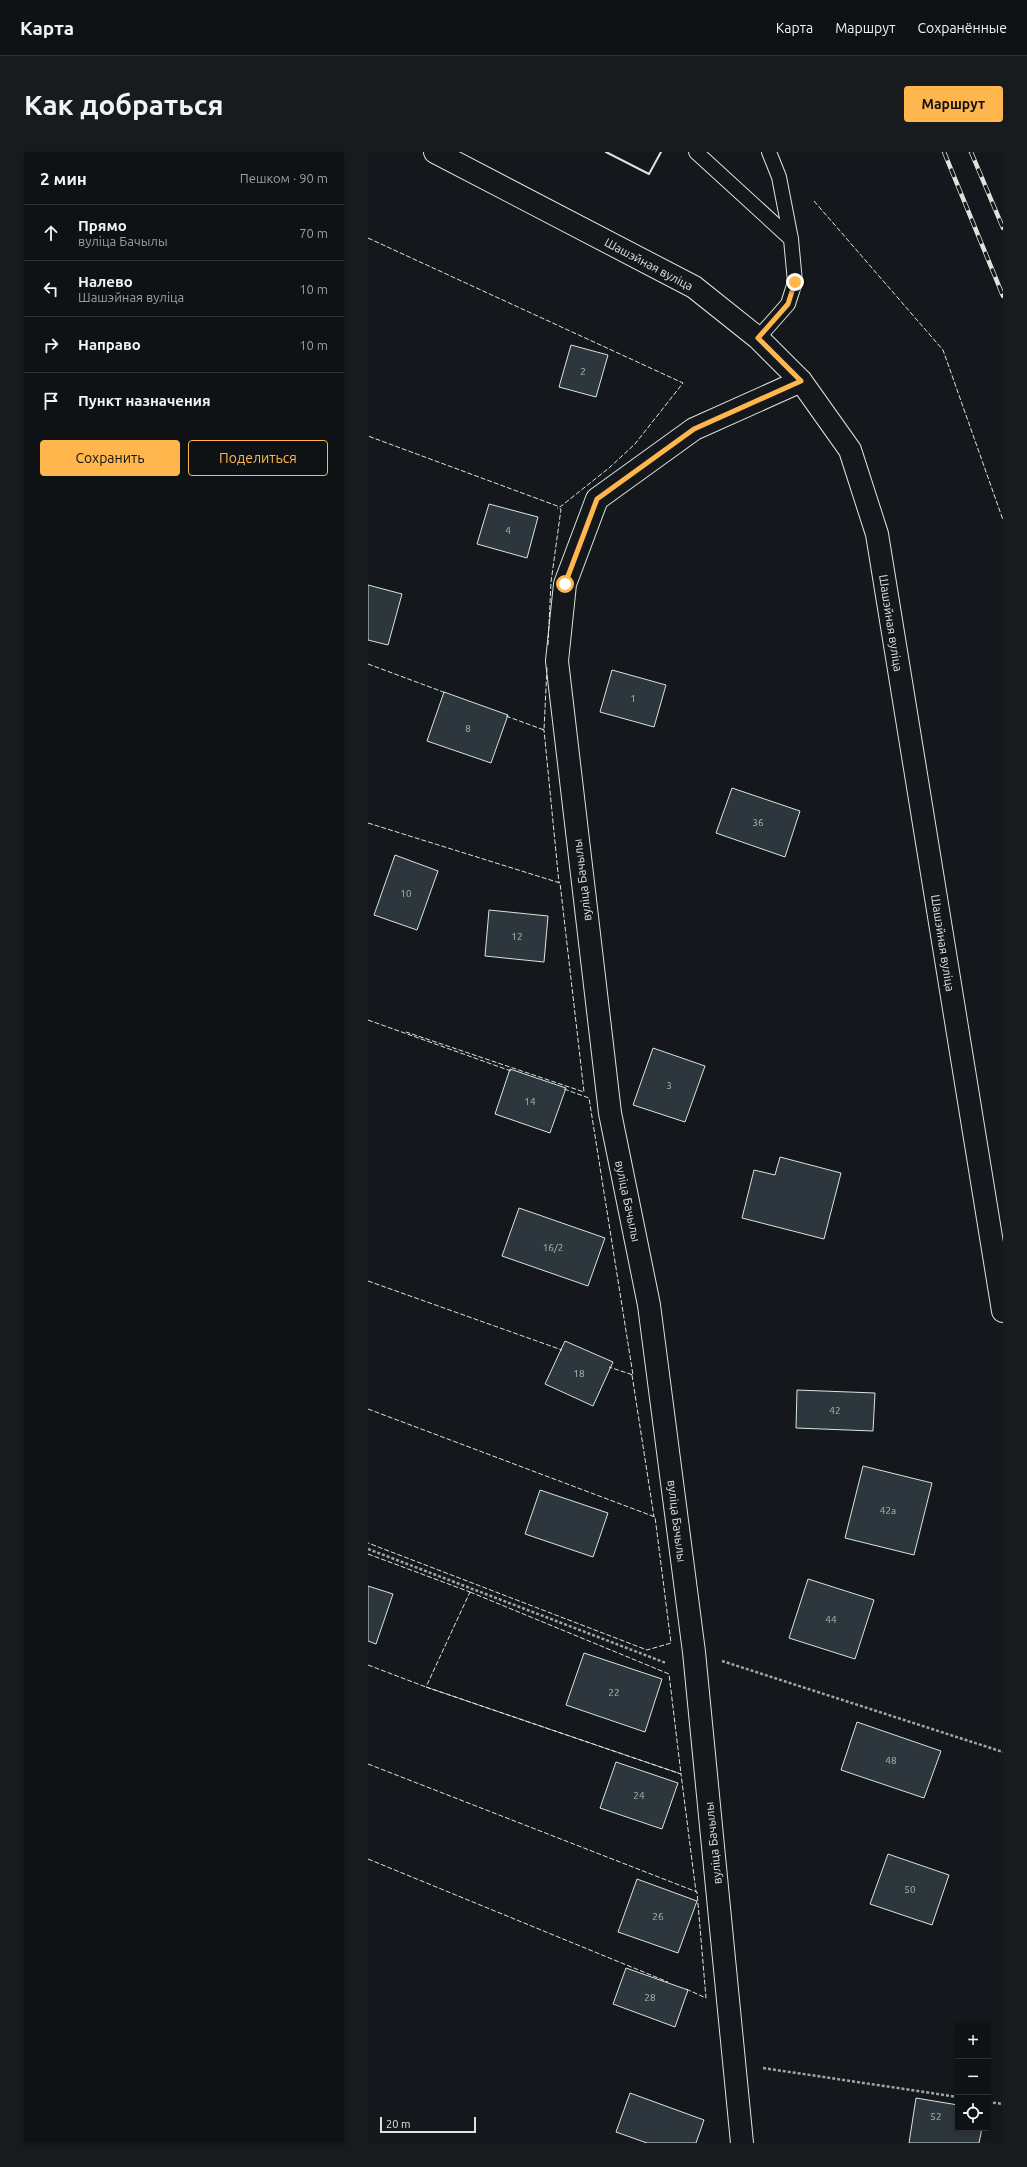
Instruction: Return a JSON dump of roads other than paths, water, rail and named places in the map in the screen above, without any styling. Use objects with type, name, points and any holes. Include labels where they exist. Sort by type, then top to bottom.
[{"type":"street","name":"Шашэйная вуліца","points":[[435,152],[694,287],[758,338],[801,381],[850,450],[877,534],[1003,1311]]},
{"type":"street","name":"вуліца Бачылы","points":[[742,2143],[694,1652],[649,1305],[610,1113],[557,661],[565,584],[597,499],[694,429],[801,381]]},
{"type":"lane","points":[[696,152],[791,239]]},
{"type":"lane","points":[[758,338],[788,304],[795,282],[791,239],[779,177],[769,152]]},
{"type":"railway","points":[[944,152],[1003,296]]},
{"type":"railway","points":[[971,152],[1003,228]]}]
